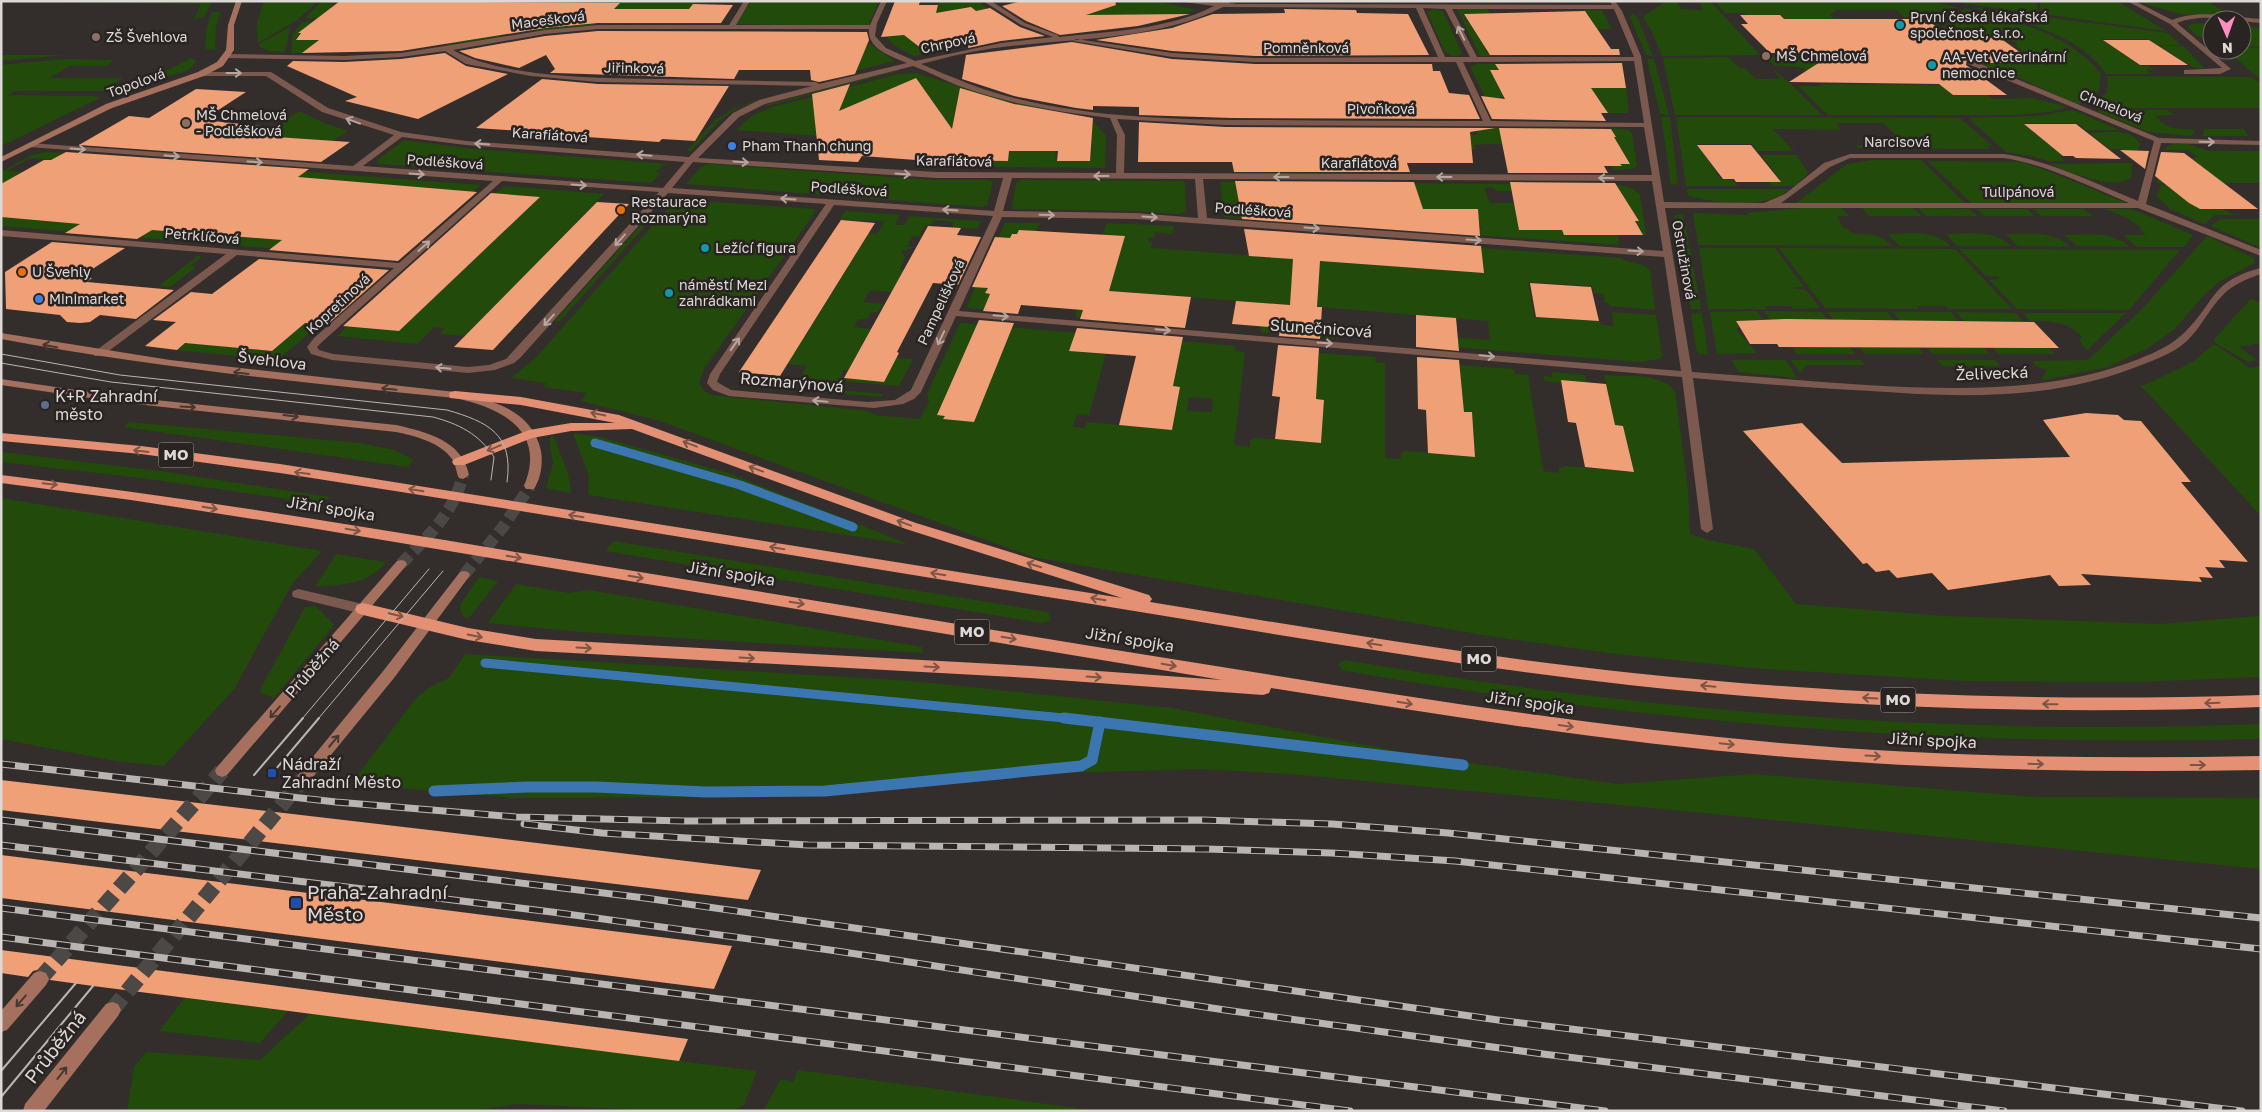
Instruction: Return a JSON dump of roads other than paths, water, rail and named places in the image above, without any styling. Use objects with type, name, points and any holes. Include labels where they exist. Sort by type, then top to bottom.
[{"type":"highway","points":[[455,396],[521,401],[582,411],[645,428],[911,526],[1198,616]]},
{"type":"highway","points":[[460,462],[529,434],[571,427],[645,428]]},
{"type":"highway","name":"Jižní spojka","points":[[1,437],[115,448],[350,479],[1198,616],[1536,667],[1635,679],[1828,696],[1926,701],[2109,705],[2261,701]]},
{"type":"highway","name":"Jižní spojka","points":[[1,479],[122,494],[305,522],[1356,696],[1631,734],[1825,753],[2025,763],[2124,766],[2261,763]]},
{"type":"highway","points":[[363,609],[495,640],[536,645],[1030,672],[1356,696]]},
{"type":"main road","points":[[228,56],[231,25],[239,1]]},
{"type":"main road","name":"Topolová","points":[[1,160],[109,106],[201,74],[220,64],[228,56]]},
{"type":"main road","name":"Švehlova","points":[[1,336],[98,354],[289,379],[455,396],[482,401],[504,409],[522,422],[529,434]]},
{"type":"main road","points":[[1,382],[94,398],[243,410],[389,428],[421,435],[451,450],[460,462],[463,476]]},
{"type":"main road","points":[[529,434],[536,462],[530,486]]},
{"type":"main road","name":"Průběžná","points":[[222,771],[401,564]]},
{"type":"main road","points":[[303,779],[428,624],[464,575]]},
{"type":"main road","points":[[1,1024],[40,979]]},
{"type":"main road","name":"Průběžná","points":[[32,1111],[112,1010]]},
{"type":"street","points":[[730,27],[747,1]]},
{"type":"street","points":[[873,27],[884,1]]},
{"type":"street","name":"Pomněnková","points":[[986,1],[1023,24],[1064,38],[1130,50],[1202,57],[1255,60],[1637,59]]},
{"type":"street","points":[[1180,1],[1419,7],[1428,4],[1448,7],[1614,4]]},
{"type":"street","points":[[2130,1],[2172,23],[2227,69],[2220,72],[2187,72]]},
{"type":"street","name":"Chrpová","points":[[664,190],[736,115],[744,109],[762,102],[913,63],[1001,45],[1174,24],[1226,3]]},
{"type":"street","name":"Ostružinová","points":[[1614,4],[1637,59],[1687,373],[1707,529]]},
{"type":"street","points":[[1419,7],[1443,60]]},
{"type":"street","points":[[1448,7],[1474,59]]},
{"type":"street","points":[[2142,7],[2193,18],[2261,21]]},
{"type":"street","points":[[2172,23],[2177,20],[2193,18]]},
{"type":"street","name":"Macešková","points":[[228,56],[363,57],[446,50],[510,38],[598,27],[873,27]]},
{"type":"street","name":"Pivoňková","points":[[873,27],[872,34],[876,42],[913,63],[964,85],[997,94],[1114,117],[1212,122],[1647,125]]},
{"type":"street","name":"Jiřinková","points":[[446,50],[469,62],[532,74],[598,80],[800,82],[826,85]]},
{"type":"street","points":[[201,74],[268,74],[288,57]]},
{"type":"street","points":[[1458,59],[1488,124]]},
{"type":"street","name":"Chmelová","points":[[1971,62],[2158,140],[2261,143]]},
{"type":"street","name":"Karafiátová","points":[[268,74],[325,110],[361,123],[400,134],[466,143],[924,175],[1655,178]]},
{"type":"street","points":[[1114,117],[1120,136],[1120,176]]},
{"type":"street","points":[[354,169],[400,134]]},
{"type":"street","name":"Chmelová","points":[[2141,206],[2158,140]]},
{"type":"street","name":"Podléšková","points":[[29,145],[998,214],[1136,216],[1203,220],[1667,254]]},
{"type":"street","name":"Narcisová","points":[[1660,205],[1765,206],[1788,198],[1834,160],[1861,155],[2004,156],[2024,159],[2141,206]]},
{"type":"street","name":"Pampelišková","points":[[868,405],[898,403],[916,392],[998,214],[1008,176]]},
{"type":"street","points":[[1199,176],[1203,220]]},
{"type":"street","name":"Kopretinová","points":[[500,180],[318,340],[312,347],[315,352],[332,357],[468,370],[491,368],[510,361],[660,197],[664,190]]},
{"type":"street","name":"Rozmarýnová","points":[[832,202],[715,374],[712,383],[730,393],[868,405]]},
{"type":"street","name":"Tulipánová","points":[[1765,206],[2141,206],[2261,253]]},
{"type":"street","name":"Petrklíčová","points":[[1,233],[400,266]]},
{"type":"street","points":[[98,354],[235,252]]},
{"type":"street","name":"Želivecká","points":[[1687,373],[1908,390],[1991,391],[2053,386],[2119,371],[2161,353],[2180,342],[2192,331],[2221,292],[2230,284],[2261,271]]},
{"type":"street","name":"Slunečnicová","points":[[952,313],[1687,373]]},
{"type":"street","points":[[298,594],[363,609]]},
{"type":"waterway","points":[[595,443],[740,485],[853,527]]},
{"type":"waterway","points":[[485,663],[1075,719]]},
{"type":"waterway","points":[[1064,718],[1100,722]]},
{"type":"waterway","points":[[434,791],[528,787],[596,787],[706,792],[825,791],[1081,766],[1092,760],[1100,722]]},
{"type":"waterway","points":[[1100,722],[1463,765]]},
{"type":"tunnel","points":[[401,564],[430,534],[446,513],[459,489],[463,475]]},
{"type":"tunnel","points":[[464,575],[503,527],[530,486]]},
{"type":"tunnel","points":[[40,979],[222,771]]},
{"type":"tunnel","points":[[112,1010],[303,779]]},
{"type":"tram line","points":[[1,354],[120,375],[447,410],[486,425],[495,432],[502,441],[506,452],[508,466],[507,482]]},
{"type":"tram line","points":[[1,363],[111,382],[433,417],[468,431],[482,442],[494,457],[491,480]]},
{"type":"tram line","points":[[302,719],[429,569]]},
{"type":"tram line","points":[[318,719],[443,571]]},
{"type":"tram line","points":[[254,775],[303,718]]},
{"type":"tram line","points":[[270,776],[319,718]]},
{"type":"tram line","points":[[1,1071],[76,983]]},
{"type":"tram line","points":[[1,1097],[93,986]]},
{"type":"railway","points":[[1,764],[336,802],[516,817],[686,821],[1202,820],[1332,824],[1448,833],[2261,918]]},
{"type":"railway","points":[[1,820],[645,898],[1505,1021],[2242,1111]]},
{"type":"railway","points":[[524,824],[602,833],[808,845],[1206,849],[1332,853],[1455,861],[2261,949]]},
{"type":"railway","points":[[1,845],[552,912],[830,950],[1225,1010],[1543,1054],[2004,1111]]},
{"type":"railway","points":[[1,908],[1605,1111]]},
{"type":"railway","points":[[1,937],[1350,1111]]},
{"type":"place","name":"První česká lékařská společnost, s.r.o.","points":[[1900,25]]},
{"type":"place","name":"ZŠ Švehlova","points":[[96,37]]},
{"type":"place","name":"MŠ Chmelová","points":[[1766,56]]},
{"type":"place","name":"AA-Vet Veterinární nemocnice","points":[[1932,65]]},
{"type":"place","name":"MŠ Chmelová - Podléšková","points":[[186,123]]},
{"type":"place","name":"Pham Thanh chung","points":[[732,146]]},
{"type":"place","name":"Restaurace Rozmarýna","points":[[621,210]]},
{"type":"place","name":"Ležící figura","points":[[705,248]]},
{"type":"place","name":"U Švehly","points":[[22,272]]},
{"type":"place","name":"náměstí Mezi zahrádkami","points":[[669,293]]},
{"type":"place","name":"Minimarket","points":[[39,299]]},
{"type":"place","name":"K+R Zahradní město","points":[[45,405]]},
{"type":"place","name":"Nádraží Zahradní Město","points":[[272,773]]},
{"type":"place","name":"Praha-Zahradní Město","points":[[296,903]]}]
